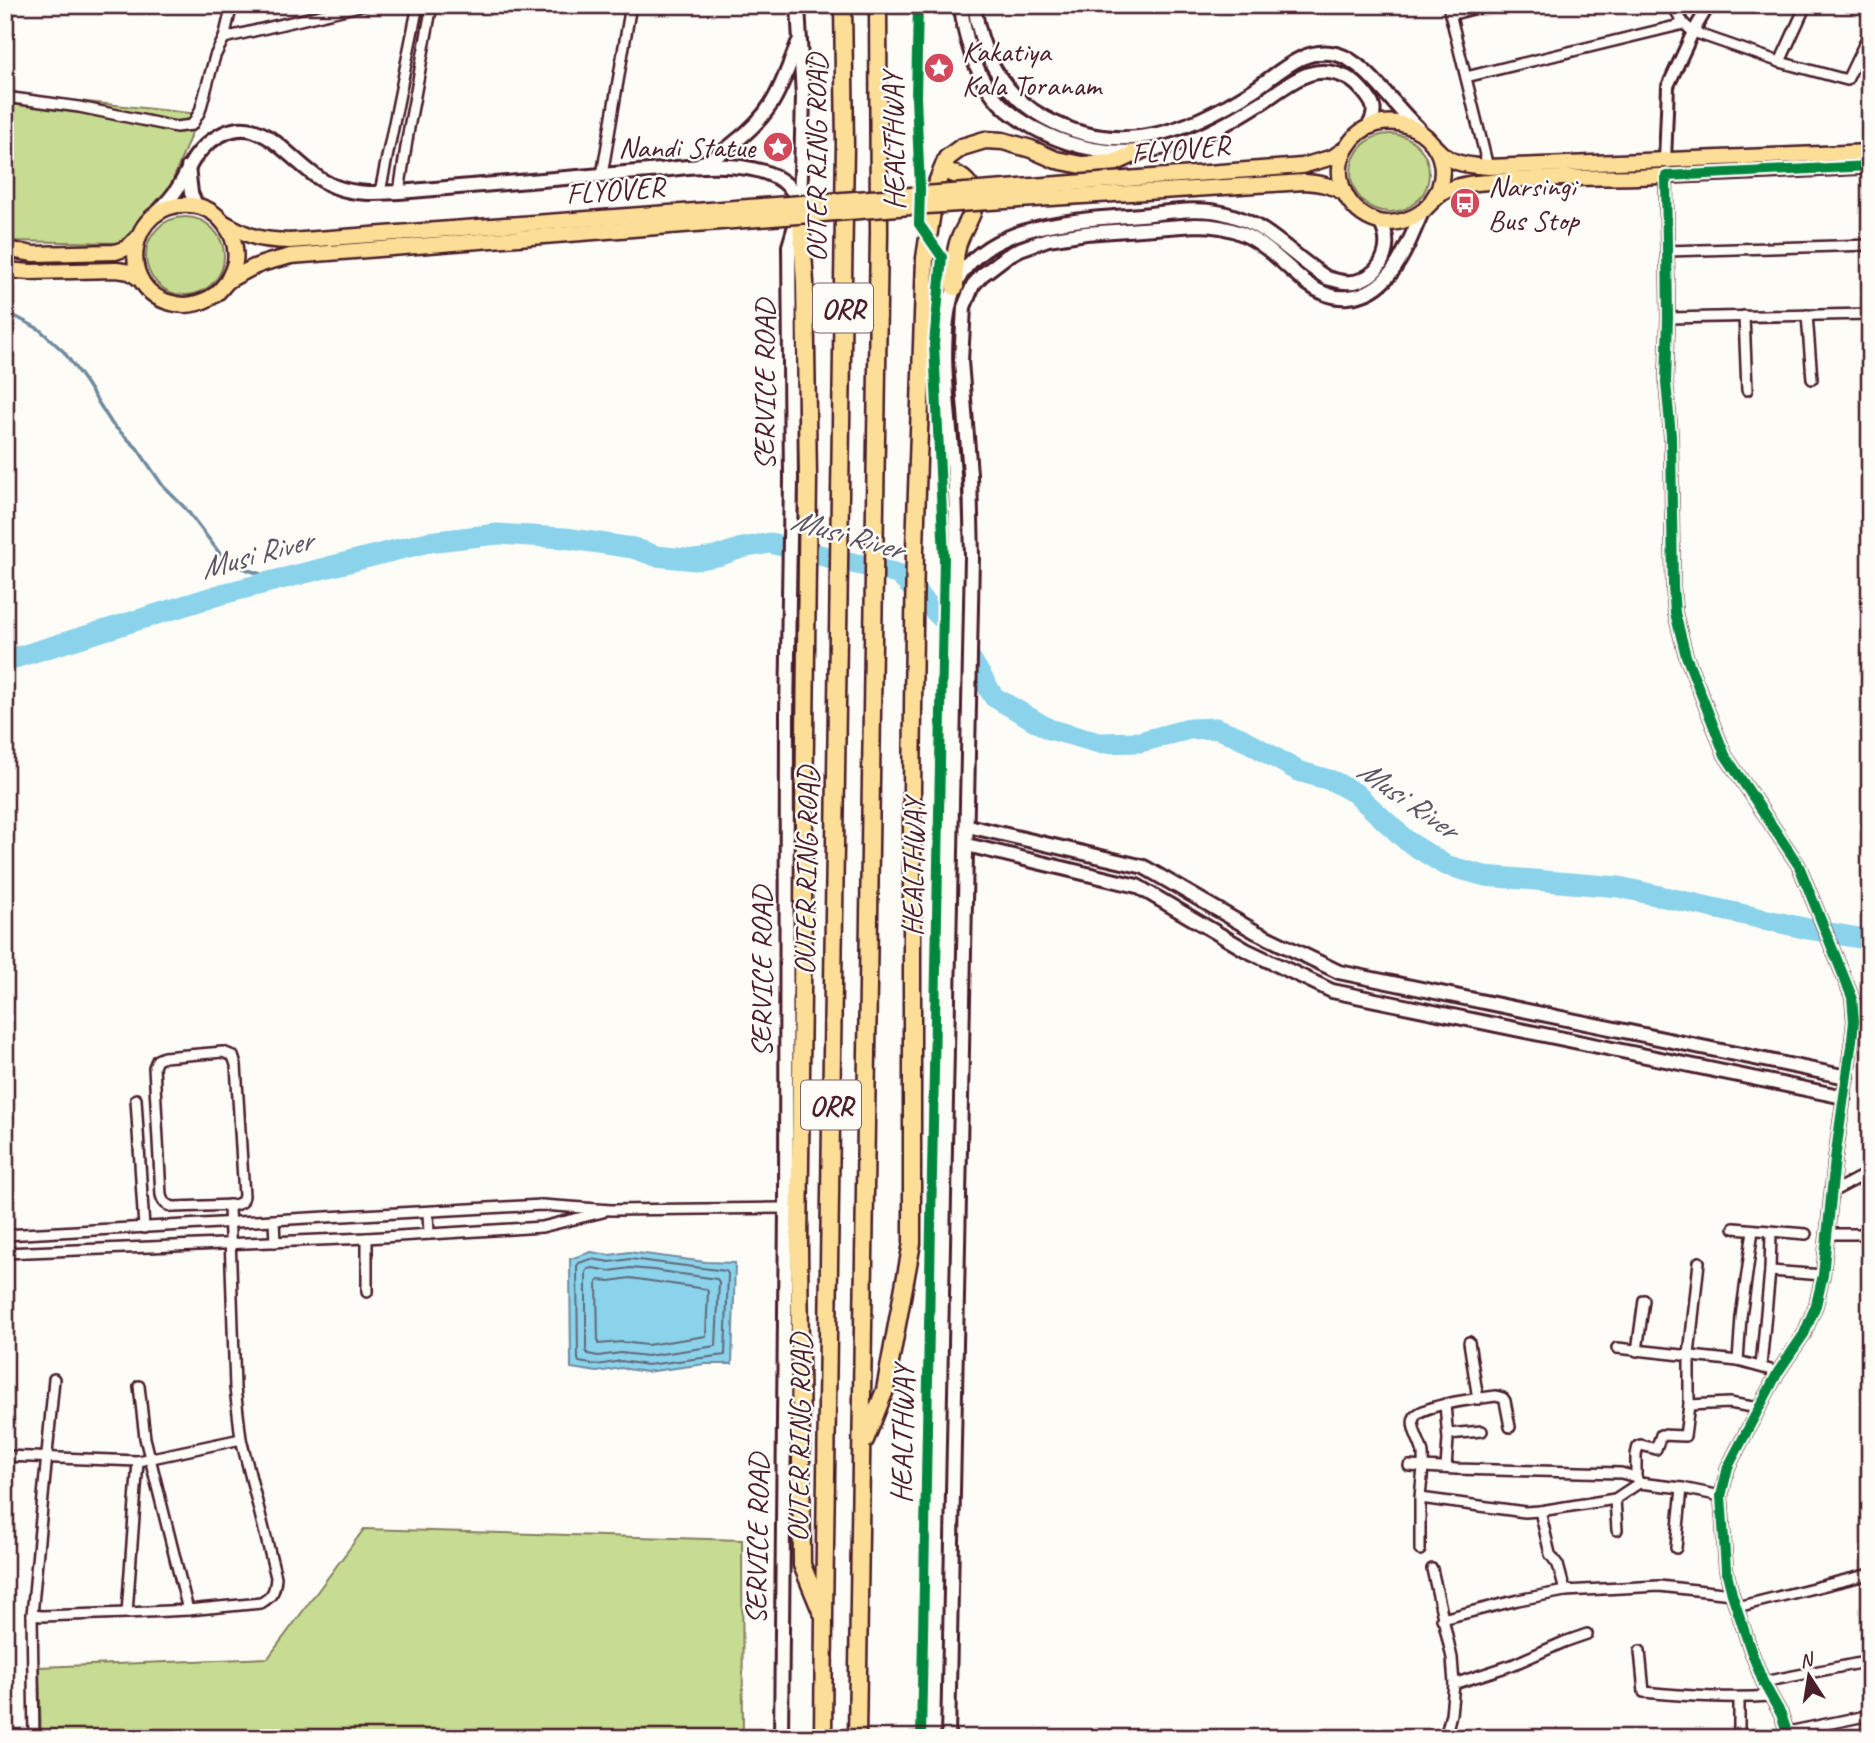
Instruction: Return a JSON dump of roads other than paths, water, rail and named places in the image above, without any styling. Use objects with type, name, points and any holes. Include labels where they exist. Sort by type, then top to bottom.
[{"type":"highway","name":"OUTER RING ROAD","points":[[823,1738],[845,144],[843,5]]},
{"type":"highway","name":"OUTER RING ROAD","points":[[857,1738],[880,144],[878,5]]},
{"type":"highway","points":[[861,1451],[885,1390],[912,1243],[915,548],[925,258],[936,185],[947,158],[962,147],[985,140],[1003,141],[1056,160],[1082,165],[1114,163],[1140,151]]},
{"type":"highway","points":[[942,171],[960,176],[968,183],[974,201],[973,210],[957,246],[955,287]]},
{"type":"highway","points":[[800,209],[805,282],[799,479],[806,642],[799,1247],[802,1565],[824,1616]]},
{"type":"main road","points":[[798,5],[803,97],[800,209]]},
{"type":"main road","points":[[961,5],[969,47],[992,94],[1009,112],[1049,136],[1076,146],[1111,152],[1140,151],[1189,141],[1255,107],[1294,82],[1321,72],[1335,72],[1360,86],[1374,108],[1373,119],[1368,127]]},
{"type":"main road","points":[[974,5],[976,21],[995,73],[1010,91],[1035,112],[1063,128],[1087,136],[1138,138],[1173,130],[1218,110],[1302,58],[1321,53],[1335,54],[1352,62],[1373,79],[1405,117],[1446,158],[1466,165],[1665,168],[1870,166]]},
{"type":"main road","points":[[688,166],[707,161],[724,150],[747,133],[766,113],[780,92],[799,39]]},
{"type":"main road","points":[[948,1738],[972,557],[970,485],[962,387],[962,320],[967,296],[973,285],[993,266],[1020,249],[1048,239],[1177,225],[1213,225],[1245,234],[1319,291],[1344,298],[1357,296],[1386,279],[1403,253],[1427,207],[1438,189],[1441,174],[1440,159],[1428,139],[1407,124],[1387,122],[1368,127],[1355,136],[1340,163],[1344,194],[1365,216],[1380,222],[1409,219],[1427,207],[1445,190],[1475,183],[1870,152]]},
{"type":"main road","points":[[141,280],[135,266],[134,251],[145,223],[159,211],[179,186],[188,166],[203,148],[232,129],[249,129],[264,134],[310,173],[334,187],[356,192],[400,192],[688,166],[730,165],[780,179],[792,190],[800,209]]},
{"type":"main road","name":"FLYOVER","points":[[227,282],[290,249],[1302,166],[1333,157],[1346,148]]},
{"type":"main road","points":[[188,166],[191,193],[196,205]]},
{"type":"main road","name":"FLYOVER","points":[[224,222],[249,236],[290,249],[1304,182],[1321,183],[1344,194]]},
{"type":"main road","points":[[5,270],[130,272],[162,300],[176,304],[205,301],[218,293],[227,282],[235,262],[234,240],[224,222],[196,205],[183,204],[159,211]]},
{"type":"main road","points":[[933,1738],[957,557],[946,361],[948,318],[955,287],[973,260],[1002,240],[1023,232],[1062,222],[1195,210],[1245,219],[1273,237],[1317,272],[1339,281],[1351,282],[1362,280],[1370,274],[1383,258],[1387,238],[1380,222]]},
{"type":"main road","points":[[5,249],[34,254],[115,252],[127,248],[139,237]]},
{"type":"main road","name":"SERVICE ROAD","points":[[781,1738],[787,713],[799,479]]},
{"type":"main road","points":[[968,826],[1144,867],[1256,932],[1339,972],[1847,1077]]},
{"type":"main road","points":[[967,845],[1137,886],[1246,950],[1332,991],[1844,1097]]},
{"type":"street","points":[[5,97],[79,107],[176,127],[192,124],[202,104],[232,5]]},
{"type":"street","points":[[223,38],[363,5]]},
{"type":"street","points":[[380,192],[418,5]]},
{"type":"street","points":[[400,192],[408,128],[432,5]]},
{"type":"street","points":[[602,175],[631,5]]},
{"type":"street","points":[[1488,5],[1449,10],[1488,167]]},
{"type":"street","points":[[1672,5],[1693,32],[1780,62],[1847,80],[1870,32]]},
{"type":"street","points":[[1709,5],[1668,86],[1665,168],[1668,318],[1666,382],[1671,436],[1672,586],[1675,613],[1686,656],[1725,755],[1799,866],[1852,997],[1854,1021],[1823,1275],[1812,1318],[1777,1372],[1728,1466],[1721,1496],[1726,1569],[1763,1682],[1781,1714],[1788,1735],[1870,1715]]},
{"type":"street","points":[[1780,62],[1806,5]]},
{"type":"street","points":[[1466,77],[1684,23]]},
{"type":"street","points":[[1856,62],[1870,64]]},
{"type":"street","points":[[1667,251],[1870,245]]},
{"type":"street","points":[[1668,318],[1870,314]]},
{"type":"street","points":[[1807,315],[1812,379]]},
{"type":"street","points":[[1744,316],[1747,390]]},
{"type":"street","points":[[223,1052],[235,1059],[244,1196],[239,1204],[209,1206],[174,1207],[167,1206],[162,1200],[153,1073],[157,1060],[164,1057],[223,1052]]},
{"type":"street","points":[[136,1099],[144,1228]]},
{"type":"street","points":[[1832,1192],[1870,1172]]},
{"type":"street","points":[[32,1615],[188,1610],[261,1603],[274,1592],[276,1577],[241,1439],[235,1388],[229,1205]]},
{"type":"street","points":[[5,1235],[542,1205],[611,1210],[786,1208]]},
{"type":"street","points":[[209,1206],[209,1224]]},
{"type":"street","points":[[5,1254],[367,1238],[542,1227],[611,1210]]},
{"type":"street","points":[[428,1212],[429,1234]]},
{"type":"street","points":[[274,1221],[275,1242]]},
{"type":"street","points":[[1734,1228],[1806,1234]]},
{"type":"street","points":[[113,1229],[114,1248]]},
{"type":"street","points":[[1738,1361],[1753,1230]]},
{"type":"street","points":[[1761,1366],[1771,1232]]},
{"type":"street","points":[[1828,1234],[1870,1234]]},
{"type":"street","points":[[367,1238],[367,1292]]},
{"type":"street","points":[[1637,1480],[1638,1446],[1656,1449],[1661,1435],[1685,1436],[1689,1405],[1689,1355],[1699,1262]]},
{"type":"street","points":[[1770,1271],[1823,1275]]},
{"type":"street","points":[[1637,1351],[1644,1300]]},
{"type":"street","points":[[1469,1342],[1478,1399]]},
{"type":"street","points":[[1617,1349],[1738,1361],[1777,1372]]},
{"type":"street","points":[[34,1738],[32,1615],[54,1379]]},
{"type":"street","points":[[139,1386],[150,1460],[188,1610]]},
{"type":"street","points":[[1420,1550],[1423,1452],[1413,1423],[1414,1416],[1421,1411],[1445,1404],[1496,1396],[1503,1398],[1510,1427]]},
{"type":"street","points":[[1689,1405],[1729,1403],[1759,1408]]},
{"type":"street","points":[[1445,1404],[1446,1468]]},
{"type":"street","points":[[1447,1434],[1482,1431]]},
{"type":"street","points":[[5,1456],[138,1461],[241,1439]]},
{"type":"street","points":[[127,1613],[138,1461]]},
{"type":"street","points":[[1409,1466],[1621,1473],[1637,1480],[1721,1496]]},
{"type":"street","points":[[1420,1498],[1540,1511],[1615,1499],[1637,1480]]},
{"type":"street","points":[[1676,1548],[1682,1488]]},
{"type":"street","points":[[1615,1499],[1617,1530]]},
{"type":"street","points":[[1540,1511],[1550,1554],[1558,1565],[1565,1591]]},
{"type":"street","points":[[1432,1569],[1452,1658],[1454,1684],[1445,1738]]},
{"type":"street","points":[[1737,1607],[1870,1574]]},
{"type":"street","points":[[1443,1619],[1518,1600],[1595,1585]]},
{"type":"street","points":[[1565,1591],[1659,1586],[1732,1594]]},
{"type":"street","points":[[1454,1684],[1512,1665],[1587,1634]]},
{"type":"street","points":[[1640,1651],[1644,1692],[1739,1699],[1770,1696]]},
{"type":"street","points":[[1763,1682],[1870,1661]]},
{"type":"street","points":[[1739,1699],[1739,1738]]},
{"type":"water","points":[[591,1252],[610,1255],[629,1252],[735,1263],[732,1364],[705,1364],[646,1372],[621,1368],[597,1372],[571,1368],[570,1259]]},
{"type":"waterway","points":[[5,311],[39,329],[64,352],[112,424],[137,448],[163,486],[186,509],[221,555],[245,569],[279,580]]},
{"type":"waterway","name":"Musi River","points":[[5,661],[222,594],[428,542],[497,534],[565,538],[633,548],[656,556],[695,560],[770,543],[898,574],[953,630],[994,697],[1049,729],[1099,743],[1140,742],[1189,729],[1216,728],[1241,738],[1298,771],[1333,781],[1355,793],[1407,841],[1445,865],[1485,876],[1619,887],[1870,940]]},
{"type":"place","name":"Kakatiya Kala Toranam","points":[[939,68]]},
{"type":"place","name":"Nandi Statue","points":[[778,147]]},
{"type":"place","name":"Narsingi Bus Stop","points":[[1465,203]]}]
